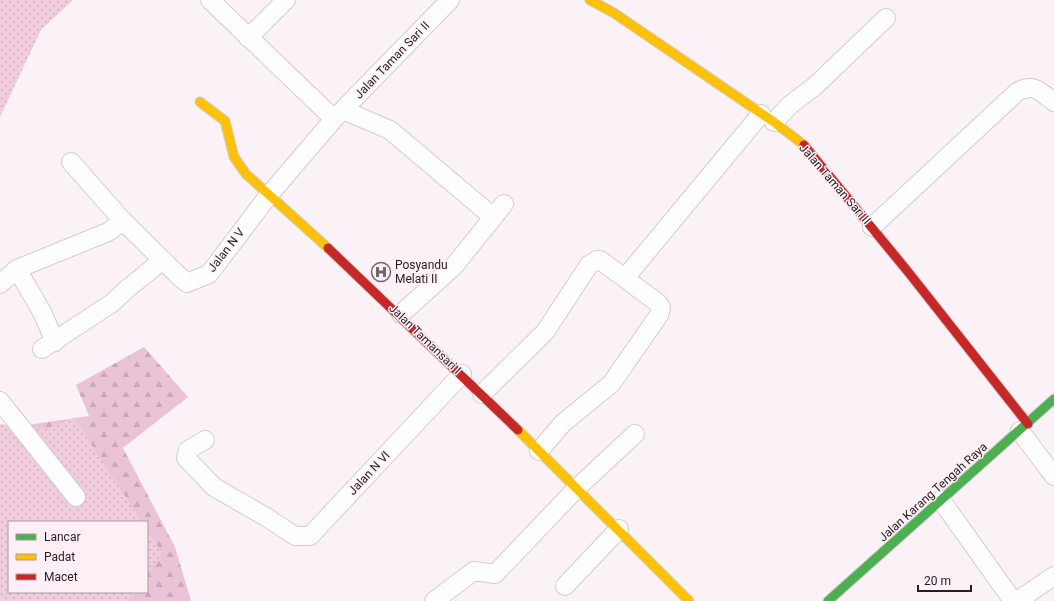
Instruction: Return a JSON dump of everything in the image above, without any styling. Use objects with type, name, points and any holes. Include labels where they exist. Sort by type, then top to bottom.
[{"type":"street","points":[[210,0],[248,38],[339,115],[390,130],[498,211],[454,266],[401,314]]},
{"type":"street","points":[[248,38],[286,0]]},
{"type":"street","name":"Jalan Taman Sari II","points":[[269,195],[339,115],[450,0]]},
{"type":"street","name":"Jalan Taman Sari II","points":[[590,0],[614,13],[768,118],[808,148],[872,227],[1024,428]]},
{"type":"street","points":[[625,278],[768,118],[790,105],[815,86],[886,18]]},
{"type":"street","points":[[872,227],[1017,92],[1026,87],[1034,87],[1054,102]]},
{"type":"street","name":"Jalan Tamansari I","points":[[200,102],[225,121],[234,157],[246,174],[401,314],[619,529],[689,601]]},
{"type":"street","name":"Jalan N V","points":[[71,162],[123,221],[187,283],[209,274],[269,195]]},
{"type":"street","points":[[0,284],[17,269],[108,232],[123,221]]},
{"type":"street","points":[[17,269],[42,312],[49,346],[112,303],[126,289],[163,260]]},
{"type":"street","points":[[482,394],[545,332],[594,261],[600,260],[658,302],[661,308],[659,315],[611,384],[563,423],[539,451]]},
{"type":"street","name":"Jalan N VI","points":[[205,440],[188,450],[186,458],[214,487],[266,517],[295,536],[310,536],[462,374]]},
{"type":"street","name":"Jalan Karang Tengah Raya","points":[[828,601],[1024,428],[1054,399]]},
{"type":"street","points":[[0,401],[76,497]]},
{"type":"street","points":[[1024,428],[1054,476]]},
{"type":"street","points":[[434,601],[474,571],[496,574],[577,488],[635,434]]},
{"type":"street","points":[[941,500],[1013,601]]},
{"type":"street","points":[[566,586],[619,529]]},
{"type":"street","points":[[1017,601],[1054,576]]},
{"type":"green space","points":[[144,347],[188,397],[123,448],[175,547],[191,601],[58,601],[55,593],[148,593],[148,521],[9,521],[0,429],[89,416],[76,385]]},
{"type":"shaded area","points":[[0,0],[73,0],[41,30],[0,117]]},
{"type":"shaded area","points":[[74,418],[141,521],[8,521],[8,593],[133,593],[127,601],[0,601],[0,424],[47,429]]},
{"type":"shaded area","points":[[148,532],[162,553],[148,573]]},
{"type":"traffic: fast","points":[[828,601],[1054,399]]},
{"type":"traffic: slow","points":[[590,0],[614,13],[774,122],[804,145]]},
{"type":"traffic: slow","points":[[200,102],[225,121],[234,157],[246,174],[328,248]]},
{"type":"traffic: slow","points":[[518,430],[689,601]]},
{"type":"traffic: jam","points":[[804,145],[909,273],[1028,424]]},
{"type":"traffic: jam","points":[[328,248],[518,430]]},
{"type":"place","name":"Posyandu Melati II","points":[[381,272]]}]
